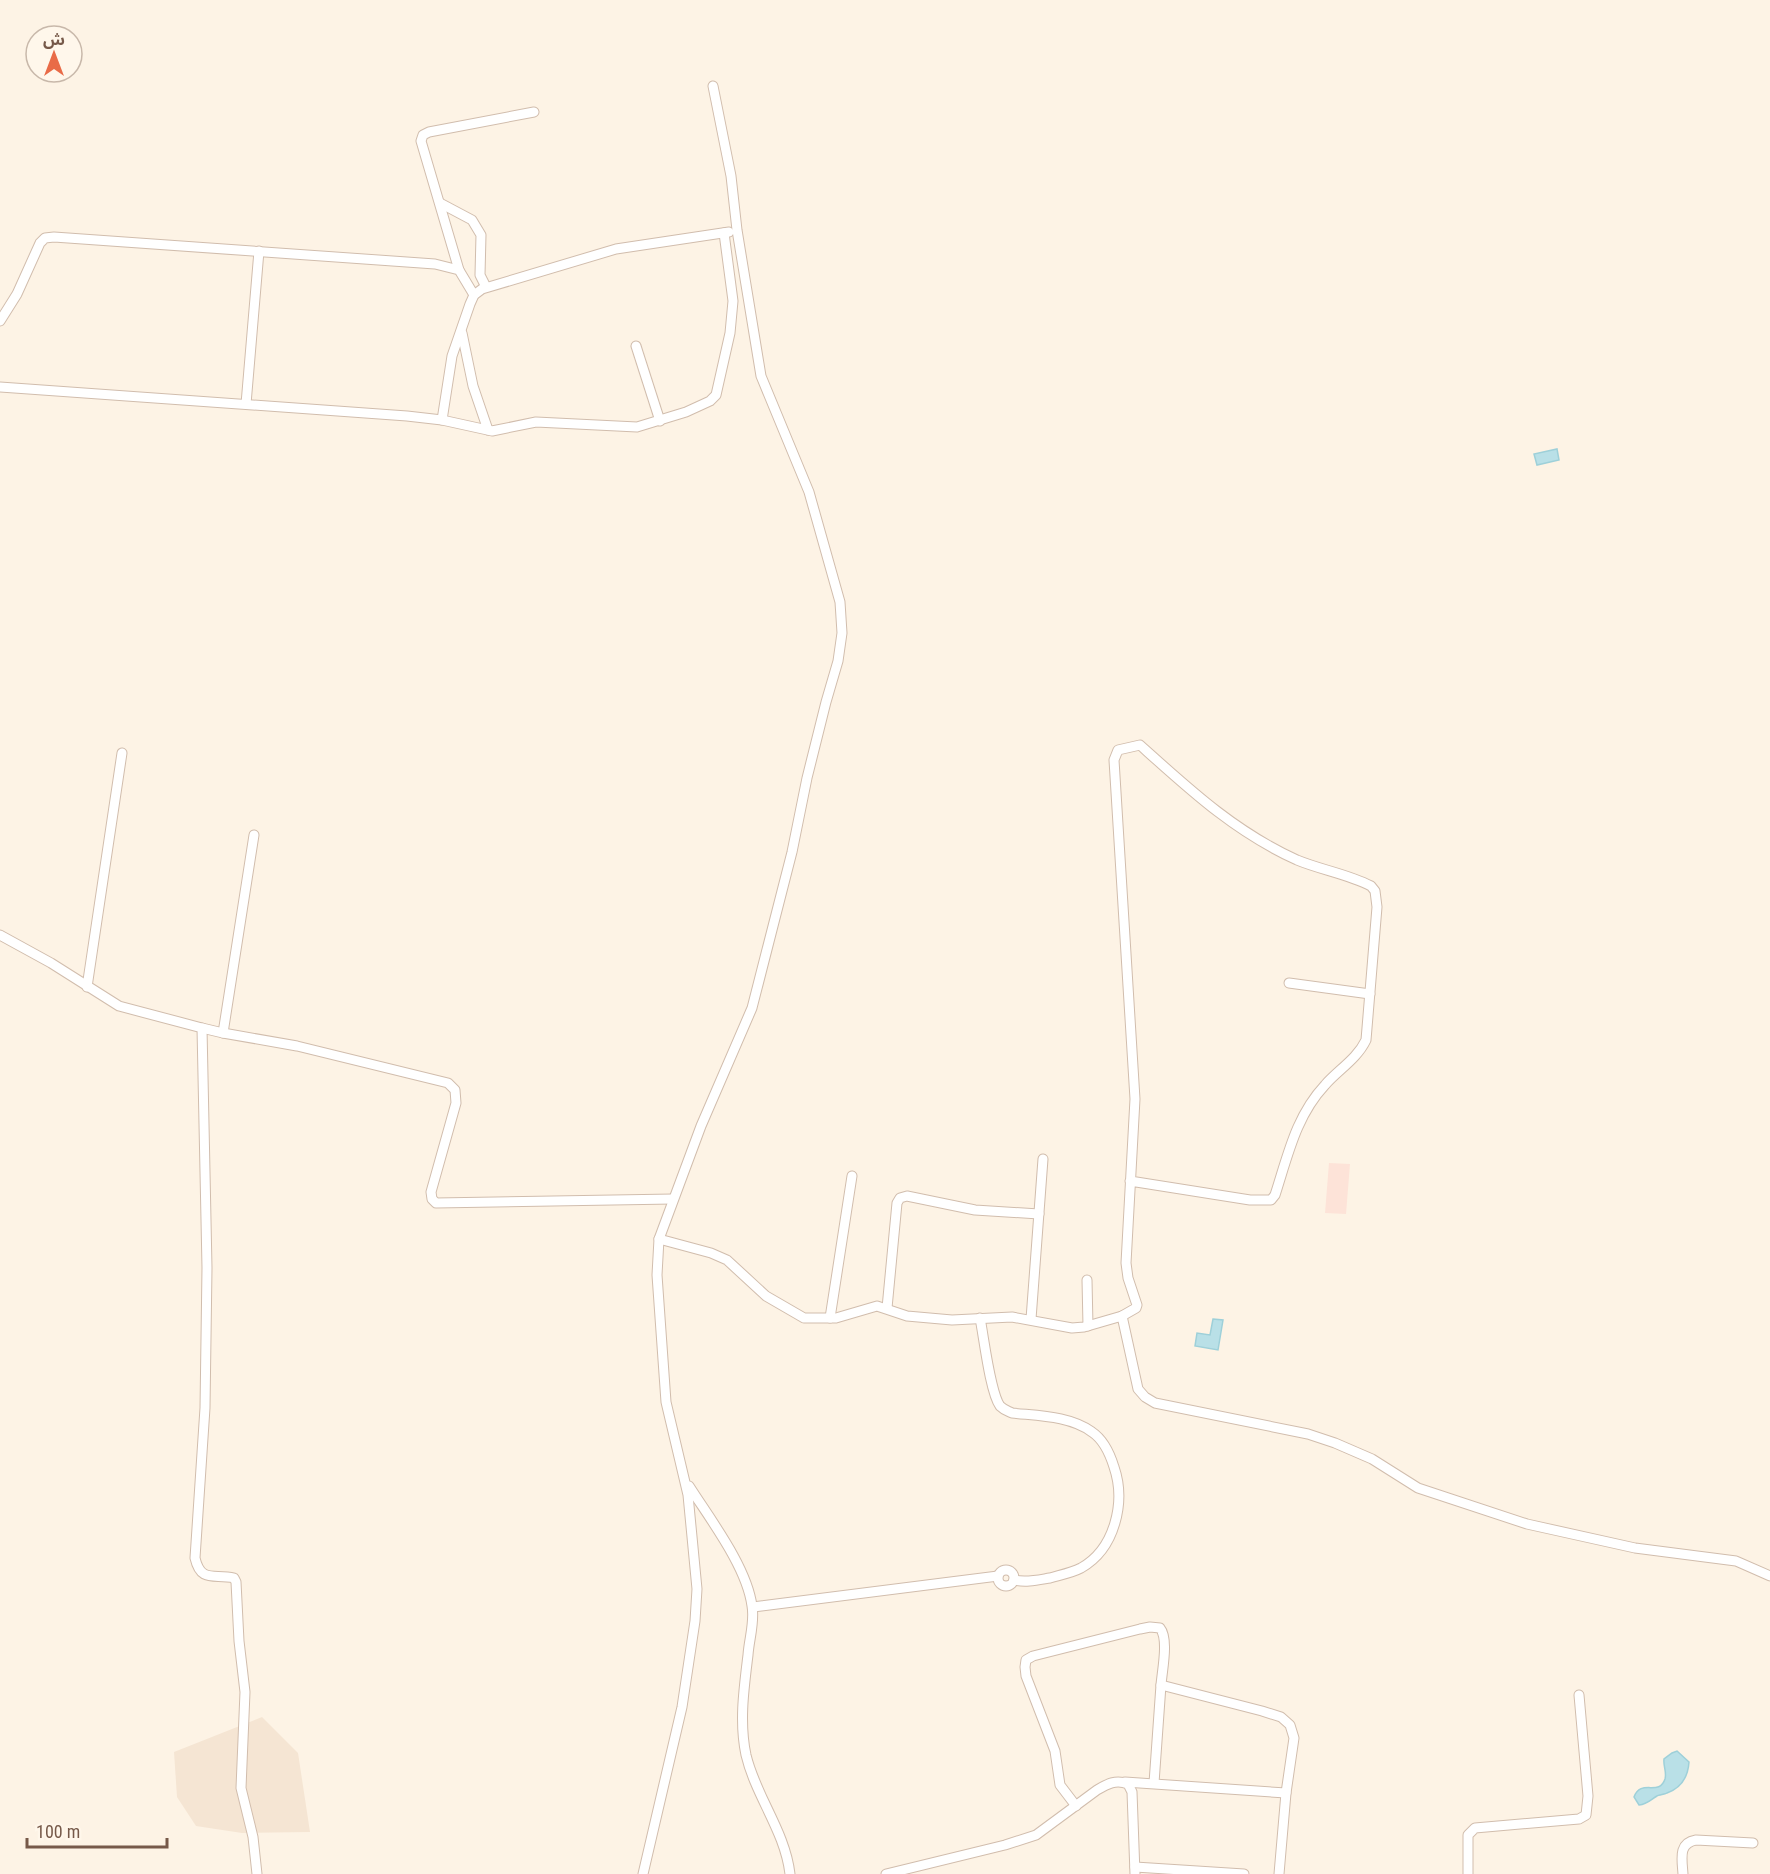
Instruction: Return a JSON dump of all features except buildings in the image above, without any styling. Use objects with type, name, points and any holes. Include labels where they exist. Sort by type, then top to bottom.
[{"type":"street","points":[[643,1874],[681,1707],[695,1621],[697,1589],[688,1496],[666,1402],[657,1291],[656,1262],[659,1239],[701,1125],[752,1008],[790,863],[838,661],[842,633],[840,602],[809,492],[761,376],[737,230],[732,176],[713,86]]},
{"type":"street","points":[[474,295],[459,270],[422,141],[423,135],[534,112]]},
{"type":"street","points":[[440,203],[472,220],[481,235],[480,275],[486,288]]},
{"type":"street","points":[[442,420],[447,377],[461,328],[474,295],[486,288],[616,249],[737,230]]},
{"type":"street","points":[[0,387],[442,420],[496,431],[536,422],[637,428],[710,401],[718,390],[733,301],[724,233]]},
{"type":"street","points":[[0,321],[17,294],[40,243],[48,237],[435,264],[459,270]]},
{"type":"street","points":[[246,404],[259,251]]},
{"type":"street","points":[[461,328],[473,386],[488,430]]},
{"type":"street","points":[[636,346],[660,421]]},
{"type":"street","points":[[659,1239],[711,1253],[727,1260],[766,1296],[804,1318],[830,1318],[872,1306],[887,1308],[907,1316],[952,1320],[1012,1317],[1031,1319],[1061,1327],[1088,1326],[1122,1316],[1136,1308],[1126,1263],[1134,1089],[1114,760],[1118,750],[1140,745],[1225,819],[1298,860],[1371,886],[1375,891],[1377,907],[1367,1032],[1362,1049],[1324,1085],[1304,1113],[1293,1136],[1275,1195],[1271,1200],[1250,1200],[1130,1180]]},
{"type":"street","points":[[87,987],[122,753]]},
{"type":"street","points":[[223,1034],[254,835]]},
{"type":"street","points":[[0,935],[51,963],[119,1006],[223,1034],[297,1046],[448,1083],[455,1090],[456,1103],[431,1192],[432,1199],[436,1203],[673,1199]]},
{"type":"street","points":[[1289,983],[1370,994]]},
{"type":"street","points":[[202,1028],[207,1268],[205,1408],[195,1558],[202,1574],[230,1577],[236,1582],[238,1641],[245,1692],[241,1788],[253,1837],[257,1874]]},
{"type":"street","points":[[1031,1319],[1043,1159]]},
{"type":"street","points":[[830,1318],[852,1176]]},
{"type":"street","points":[[887,1308],[897,1203],[900,1198],[907,1196],[975,1210],[1039,1214]]},
{"type":"street","points":[[1087,1280],[1088,1326]]},
{"type":"street","points":[[1122,1316],[1138,1389],[1155,1403],[1308,1434],[1335,1443],[1372,1460],[1418,1488],[1527,1524],[1635,1548],[1736,1561],[1770,1576]]},
{"type":"street","points":[[753,1608],[998,1576],[999,1582],[1004,1586],[1010,1585],[1014,1580],[1029,1582],[1068,1573],[1081,1568],[1094,1558],[1116,1521],[1119,1503],[1118,1480],[1107,1449],[1101,1440],[1089,1430],[1051,1417],[1012,1413],[1003,1408],[994,1391],[980,1318]]},
{"type":"street","points":[[683,1477],[724,1540],[748,1585],[753,1608],[741,1720],[744,1742],[758,1790],[781,1836],[790,1874]]},
{"type":"street","points":[[1076,1806],[1060,1785],[1055,1751],[1026,1676],[1026,1660],[1068,1647],[1155,1627],[1162,1630],[1164,1637],[1154,1784]]},
{"type":"street","points":[[1161,1685],[1262,1710],[1281,1717],[1290,1725],[1294,1738],[1286,1793],[1279,1874]]},
{"type":"street","points":[[1468,1874],[1468,1835],[1475,1828],[1579,1819],[1586,1815],[1588,1796],[1580,1695]]},
{"type":"street","points":[[886,1874],[1005,1845],[1036,1835],[1107,1784],[1119,1781],[1286,1793]]},
{"type":"street","points":[[1125,1782],[1131,1787],[1132,1792],[1135,1870],[1244,1874]]},
{"type":"street","points":[[1683,1874],[1682,1852],[1684,1845],[1689,1841],[1753,1843]]},
{"type":"shaded area","points":[[1329,1163],[1350,1164],[1346,1214],[1325,1213]]},
{"type":"shaded area","points":[[262,1717],[298,1753],[310,1832],[242,1833],[196,1826],[177,1797],[174,1752]]},
{"type":"water","points":[[1557,449],[1559,460],[1537,465],[1534,454]]},
{"type":"water","points":[[1213,1319],[1223,1320],[1218,1350],[1195,1346],[1197,1333],[1210,1335]]},
{"type":"water","points":[[1677,1751],[1689,1762],[1683,1781],[1672,1791],[1639,1805],[1634,1797],[1637,1792],[1645,1788],[1659,1787],[1662,1784],[1665,1779],[1664,1759]]}]
